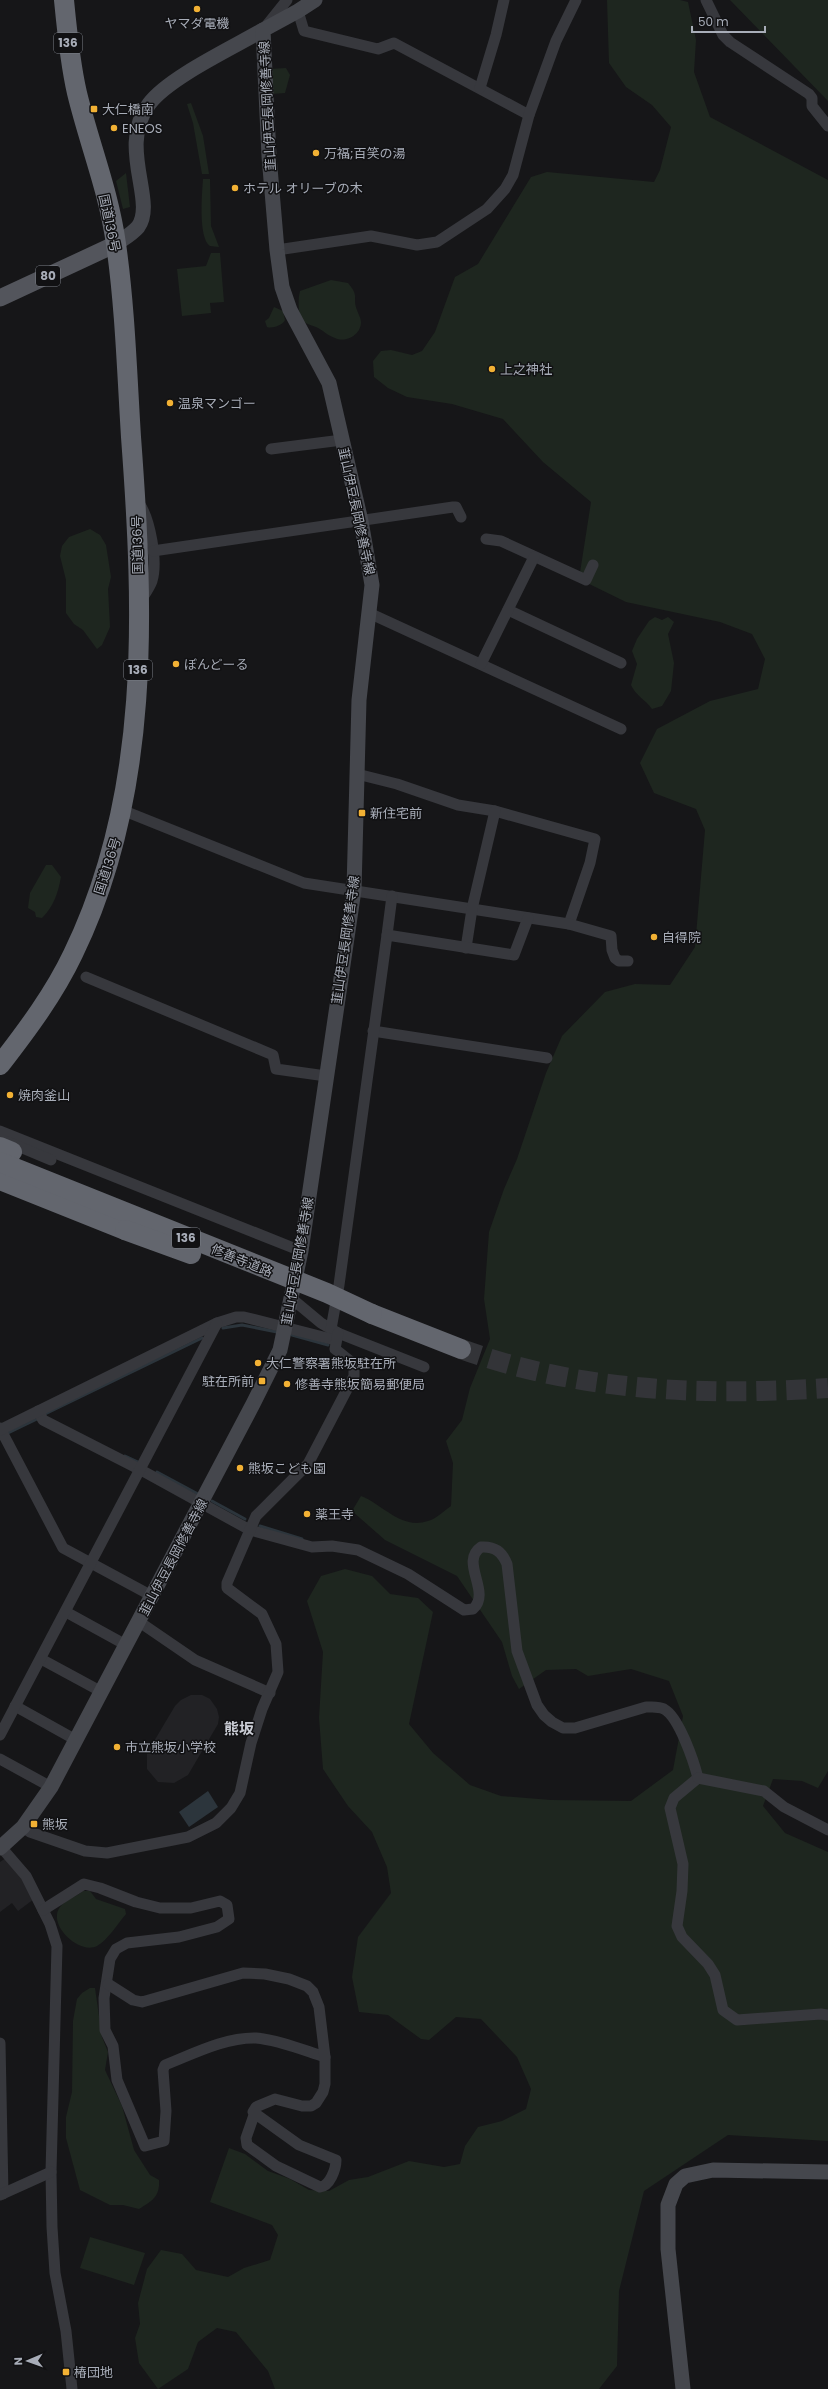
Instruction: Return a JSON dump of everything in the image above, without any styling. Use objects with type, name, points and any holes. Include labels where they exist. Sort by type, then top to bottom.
[{"type":"highway","name":"国道136号","points":[[0,1065],[35,1018],[72,956],[102,883],[116,838],[122,810],[136,713],[138,605],[136,499],[116,244],[112,222],[77,95],[68,45],[64,0]]},
{"type":"highway","points":[[3,1150],[137,1204],[308,1280],[327,1293],[372,1314],[461,1350]]},
{"type":"highway","points":[[0,1180],[124,1230],[317,1299],[372,1314]]},
{"type":"main road","name":"韮山伊豆長岡修善寺線","points":[[0,1847],[23,1827],[51,1787],[276,1359],[285,1328],[301,1251],[354,890],[359,700],[369,613],[371,574],[361,521],[329,383],[290,310],[282,287],[276,250],[262,30],[298,12],[315,0]]},
{"type":"main road","points":[[116,244],[137,228],[142,220],[142,200],[135,139],[137,126],[148,104],[168,85],[262,30]]},
{"type":"main road","name":"80","points":[[0,298],[116,244]]},
{"type":"main road","points":[[683,2389],[668,2249],[668,2205],[676,2184],[685,2176],[713,2170],[828,2172]]},
{"type":"street","points":[[262,30],[287,0]]},
{"type":"street","points":[[480,88],[504,0]]},
{"type":"street","points":[[276,250],[371,236],[417,245],[437,242],[488,209],[505,190],[517,162],[530,115],[556,41],[576,0]]},
{"type":"street","points":[[706,0],[723,35],[730,42],[809,94],[812,98],[812,106],[828,126]]},
{"type":"street","points":[[298,12],[304,31],[378,49],[394,43],[530,115]]},
{"type":"street","points":[[272,449],[342,440]]},
{"type":"street","points":[[136,499],[146,513],[153,551],[152,580],[138,605]]},
{"type":"street","points":[[153,551],[453,507],[456,507],[461,518]]},
{"type":"street","points":[[486,539],[496,540],[586,580],[593,564]]},
{"type":"street","points":[[481,664],[534,557]]},
{"type":"street","points":[[508,610],[621,663]]},
{"type":"street","points":[[369,613],[620,729]]},
{"type":"street","points":[[357,774],[397,784],[458,805],[495,811],[595,839],[590,863],[569,924]]},
{"type":"street","points":[[122,810],[304,883],[569,924],[611,936],[615,958],[619,961],[628,961]]},
{"type":"street","points":[[466,948],[472,909],[495,811]]},
{"type":"street","points":[[23,1827],[30,1832],[85,1850],[107,1854],[170,1842],[207,1829],[231,1808],[240,1793],[251,1743],[278,1672],[279,1665],[277,1651],[271,1632],[262,1614],[227,1588],[227,1583],[250,1530],[261,1510],[308,1464],[354,1376],[354,1364],[337,1352],[335,1348],[335,1334],[339,1285],[392,896]]},
{"type":"street","points":[[387,935],[514,955],[528,918]]},
{"type":"street","points":[[86,978],[273,1055],[276,1069],[326,1076]]},
{"type":"street","points":[[373,1031],[547,1058]]},
{"type":"street","points":[[0,1132],[301,1251]]},
{"type":"street","points":[[3,1150],[77,1171],[96,1170]]},
{"type":"street","points":[[291,1298],[335,1334]]},
{"type":"street","points":[[152,1596],[63,1548],[0,1429],[217,1323],[236,1317],[244,1317],[285,1328],[335,1334],[424,1367]]},
{"type":"street","points":[[0,1735],[141,1470],[217,1323]]},
{"type":"street","points":[[38,1411],[42,1420],[202,1502],[250,1530],[312,1548],[332,1546],[358,1550],[408,1574],[464,1610],[473,1609],[478,1601],[478,1588],[473,1568],[473,1558],[481,1546],[494,1548],[501,1552],[507,1564],[517,1651],[537,1705],[544,1715],[563,1728],[575,1728],[646,1707],[657,1706],[666,1710],[679,1729],[692,1756],[698,1778]]},
{"type":"street","points":[[66,1612],[126,1645]]},
{"type":"street","points":[[138,1621],[195,1660],[270,1693]]},
{"type":"street","points":[[41,1659],[102,1692]]},
{"type":"street","points":[[15,1706],[76,1740]]},
{"type":"street","points":[[0,1759],[51,1787]]},
{"type":"street","points":[[698,1778],[764,1791],[784,1807],[828,1830]]},
{"type":"street","points":[[698,1778],[674,1798],[670,1808],[682,1864],[682,1891],[677,1926],[682,1937],[708,1964],[715,1975],[724,2010],[737,2020],[821,2014],[828,2015]]},
{"type":"street","points":[[0,1847],[26,1876],[56,1938],[58,1957],[51,2172],[54,2260],[66,2331],[72,2389]]},
{"type":"street","points":[[43,1910],[84,1884],[160,1908],[191,1908],[220,1901],[227,1905],[229,1919],[218,1926],[179,1937],[121,1945],[110,1959],[108,1984],[104,1998],[105,2030],[113,2046],[117,2080],[145,2146],[164,2141],[166,2111],[163,2070],[165,2065],[208,2048],[237,2040],[255,2038],[272,2040],[325,2057]]},
{"type":"street","points":[[108,1984],[133,2000],[142,2002],[243,1973],[265,1974],[299,1982],[310,1989],[318,2001],[325,2057],[325,2084],[316,2103],[302,2106],[275,2099],[256,2107],[253,2110],[254,2115],[246,2138],[247,2145],[288,2172],[320,2187],[327,2183],[333,2172],[336,2160],[299,2145],[254,2115]]},
{"type":"street","points":[[0,2043],[2,2194],[51,2172]]},
{"type":"shaded area","points":[[607,0],[680,0],[688,2],[696,40],[694,72],[710,117],[828,180],[828,1771],[818,1788],[802,1781],[773,1779],[763,1806],[785,1833],[828,1852],[828,2141],[728,2135],[644,2191],[619,2291],[617,2366],[599,2389],[275,2389],[268,2371],[236,2332],[217,2328],[198,2342],[188,2369],[158,2389],[139,2363],[135,2338],[140,2324],[138,2303],[147,2269],[161,2250],[182,2254],[196,2270],[228,2277],[244,2268],[270,2260],[278,2235],[272,2225],[210,2202],[229,2148],[245,2154],[268,2171],[290,2179],[309,2190],[329,2191],[349,2180],[368,2177],[409,2161],[444,2167],[460,2164],[465,2146],[478,2127],[502,2121],[526,2109],[531,2089],[517,2057],[481,2019],[456,2017],[429,2040],[421,2039],[388,2015],[359,2012],[352,1977],[358,1937],[391,1893],[387,1867],[372,1832],[348,1806],[323,1769],[319,1718],[323,1652],[307,1601],[321,1576],[345,1569],[372,1576],[390,1594],[418,1598],[433,1612],[409,1724],[433,1753],[470,1785],[501,1796],[551,1800],[631,1801],[673,1770],[683,1716],[669,1681],[631,1669],[588,1676],[576,1669],[546,1670],[519,1689],[512,1676],[502,1642],[457,1576],[385,1540],[352,1511],[361,1496],[401,1519],[418,1523],[434,1518],[451,1506],[453,1463],[446,1441],[462,1420],[470,1388],[490,1339],[484,1299],[489,1232],[504,1189],[517,1159],[546,1073],[562,1036],[605,992],[635,984],[670,985],[695,947],[705,830],[696,809],[654,793],[640,763],[657,729],[710,701],[758,689],[765,659],[752,634],[720,622],[626,602],[579,579],[591,502],[543,462],[503,419],[452,404],[407,397],[388,388],[374,377],[373,361],[381,351],[391,350],[412,355],[422,351],[435,332],[455,277],[478,264],[531,177],[547,172],[654,182],[660,170],[671,127],[652,105],[626,87],[609,63]]},
{"type":"shaded area","points":[[730,0],[828,0],[828,101]]},
{"type":"shaded area","points":[[286,68],[290,75],[285,93],[272,94],[270,69]]},
{"type":"shaded area","points":[[191,103],[203,136],[209,174],[202,174],[193,123],[187,104]]},
{"type":"shaded area","points":[[126,173],[130,207],[123,209],[116,181]]},
{"type":"shaded area","points":[[203,179],[210,179],[211,226],[219,247],[210,246],[206,241],[204,234],[202,225]]},
{"type":"shaded area","points":[[211,253],[220,253],[224,302],[210,303],[211,313],[182,316],[177,269],[206,266]]},
{"type":"shaded area","points":[[331,280],[348,283],[355,294],[356,306],[361,320],[360,327],[356,334],[348,339],[332,337],[319,328],[306,323],[300,315],[300,291]]},
{"type":"shaded area","points":[[274,307],[283,311],[285,320],[277,326],[267,327],[265,321],[269,318]]},
{"type":"shaded area","points":[[90,529],[100,535],[106,545],[111,577],[108,589],[110,627],[102,645],[97,649],[83,630],[74,624],[66,613],[66,580],[60,556],[62,546],[69,537]]},
{"type":"shaded area","points":[[655,617],[662,620],[668,617],[674,622],[668,634],[674,663],[671,691],[662,706],[652,709],[635,692],[631,685],[637,664],[632,651],[637,639],[649,621]]},
{"type":"shaded area","points":[[46,865],[52,865],[61,877],[55,899],[50,909],[42,918],[36,917],[35,912],[28,908],[30,893]]},
{"type":"shaded area","points":[[191,1695],[202,1695],[210,1699],[217,1709],[219,1717],[218,1724],[188,1775],[174,1783],[158,1782],[147,1769],[147,1753],[175,1706],[181,1700]]},
{"type":"shaded area","points":[[208,1791],[218,1807],[189,1827],[179,1812]]},
{"type":"shaded area","points":[[6,1858],[23,1878],[34,1899],[18,1911],[12,1903],[0,1912],[0,1862]]},
{"type":"shaded area","points":[[83,1891],[90,1891],[96,1899],[125,1909],[126,1914],[105,1940],[97,1946],[91,1948],[84,1947],[70,1940],[60,1928],[57,1921],[57,1915],[60,1907]]},
{"type":"shaded area","points":[[90,1988],[95,1988],[102,2037],[108,2052],[105,2070],[122,2106],[134,2150],[150,2175],[159,2180],[157,2195],[139,2209],[123,2205],[110,2205],[80,2190],[66,2138],[66,2117],[72,2092],[73,2021],[77,1999],[82,1993]]},
{"type":"shaded area","points":[[90,2237],[145,2253],[134,2285],[80,2268]]},
{"type":"waterway","points":[[223,1328],[242,1325],[277,1332]]},
{"type":"waterway","points":[[292,1335],[328,1345]]},
{"type":"waterway","points":[[45,1414],[202,1338]]},
{"type":"waterway","points":[[8,1433],[37,1419]]},
{"type":"waterway","points":[[125,1456],[138,1462]]},
{"type":"waterway","points":[[157,1472],[198,1494]]},
{"type":"waterway","points":[[212,1501],[245,1519]]},
{"type":"waterway","points":[[260,1526],[302,1539]]},
{"type":"tunnel","points":[[461,1349],[506,1363],[551,1374],[643,1388],[689,1391],[828,1388]]},
{"type":"place","name":"ヤマダ電機","points":[[197,9]]},
{"type":"place","name":"大仁橋南","points":[[94,109]]},
{"type":"place","name":"ENEOS","points":[[114,128]]},
{"type":"place","name":"万福;百笑の湯","points":[[316,153]]},
{"type":"place","name":"ホテル オリーブの木","points":[[235,188]]},
{"type":"place","name":"上之神社","points":[[492,369]]},
{"type":"place","name":"温泉マンゴー","points":[[170,403]]},
{"type":"place","name":"ぼんどーる","points":[[176,664]]},
{"type":"place","name":"新住宅前","points":[[362,813]]},
{"type":"place","name":"自得院","points":[[654,937]]},
{"type":"place","name":"焼肉釜山","points":[[10,1095]]},
{"type":"place","name":"大仁警察署熊坂駐在所","points":[[258,1363]]},
{"type":"place","name":"駐在所前","points":[[262,1381]]},
{"type":"place","name":"修善寺熊坂簡易郵便局","points":[[287,1384]]},
{"type":"place","name":"熊坂こども園","points":[[240,1468]]},
{"type":"place","name":"薬王寺","points":[[307,1514]]},
{"type":"place","name":"市立熊坂小学校","points":[[117,1747]]},
{"type":"place","name":"熊坂","points":[[34,1824]]},
{"type":"place","name":"椿団地","points":[[66,2372]]},
{"type":"district","name":"熊坂","points":[[239,1729]]}]
